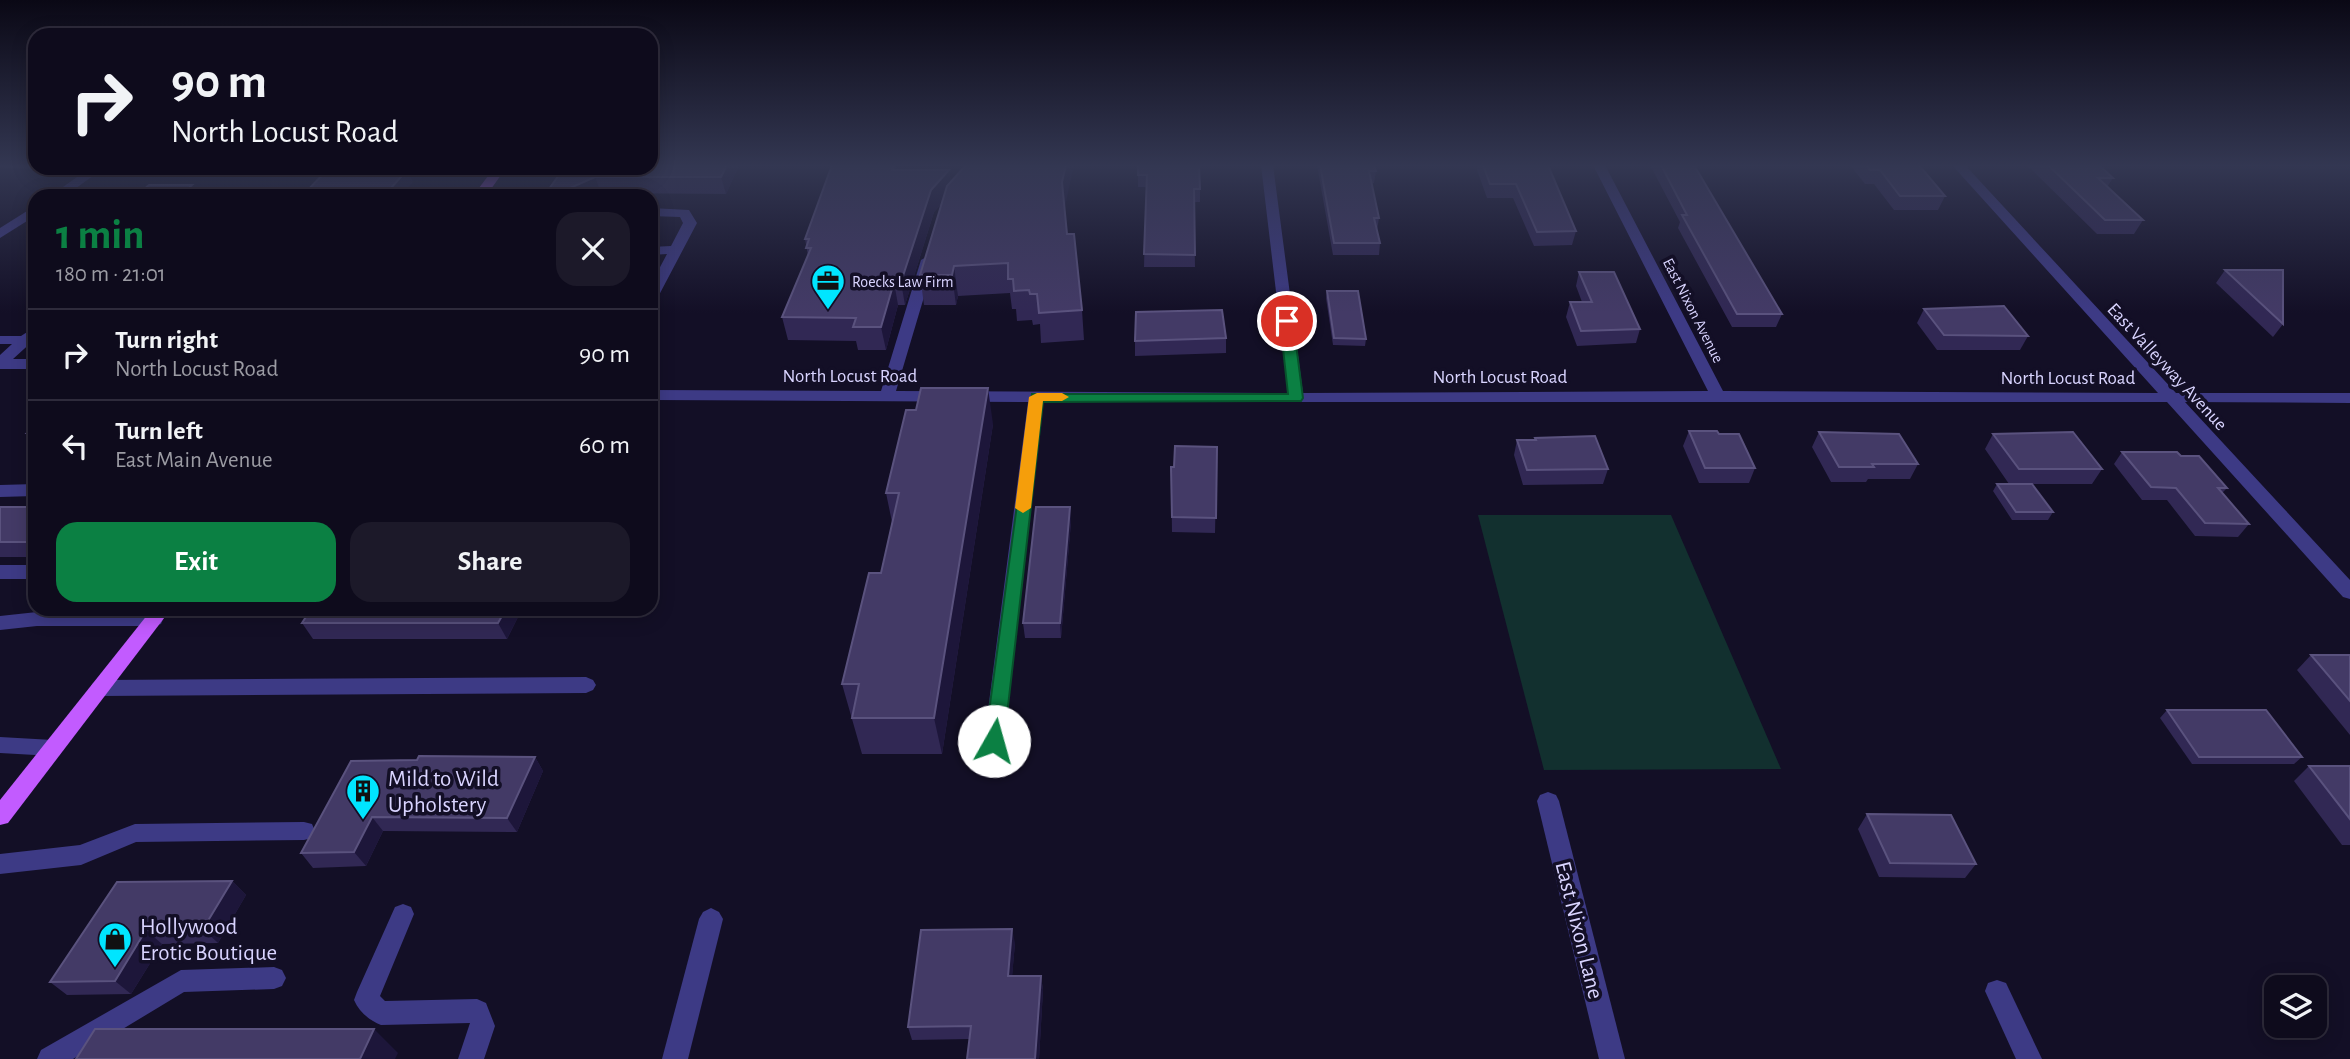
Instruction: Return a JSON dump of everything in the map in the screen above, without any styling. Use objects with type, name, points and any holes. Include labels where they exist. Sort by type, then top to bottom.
[{"type":"main road","points":[[0,816],[156,616]]},
{"type":"street","points":[[658,284],[690,223],[685,214]]},
{"type":"street","points":[[1273,214],[1296,398]]},
{"type":"street","name":"East Nixon Avenue","points":[[1624,214],[1718,396]]},
{"type":"street","name":"East Valleyway Avenue","points":[[2003,214],[2350,592]]},
{"type":"street","points":[[0,234],[28,215]]},
{"type":"street","points":[[887,396],[934,239]]},
{"type":"street","points":[[658,251],[677,250]]},
{"type":"street","points":[[0,340],[28,335]]},
{"type":"street","points":[[0,363],[28,337]]},
{"type":"street","points":[[0,363],[28,364]]},
{"type":"street","name":"North Locust Road","points":[[658,395],[2350,398]]},
{"type":"street","points":[[994,741],[1037,397]]},
{"type":"street","points":[[0,491],[28,491]]},
{"type":"street","points":[[0,572],[28,572]]},
{"type":"street","points":[[0,623],[110,616]]},
{"type":"street","points":[[100,688],[586,685]]},
{"type":"street","points":[[0,745],[53,748]]},
{"type":"street","name":"East Nixon Lane","points":[[1548,801],[1612,1059]]},
{"type":"street","points":[[0,864],[81,855],[135,833],[304,831]]},
{"type":"street","points":[[404,914],[366,1000],[381,1013],[477,1011],[483,1026],[471,1059]]},
{"type":"street","points":[[675,1059],[711,919]]},
{"type":"street","points":[[50,1059],[181,981],[274,978]]},
{"type":"street","points":[[1997,991],[2029,1059]]},
{"type":"green space","points":[[1478,515],[1671,515],[1781,769],[1544,770]]},
{"type":"building","points":[[814,214],[923,214],[901,282],[894,282],[881,327],[853,327],[856,318],[782,317],[811,248],[806,248],[809,239],[805,239]]},
{"type":"building","points":[[938,214],[1065,214],[1067,234],[1074,234],[1082,310],[1039,313],[1037,294],[1030,294],[1029,290],[1014,291],[1013,279],[1008,279],[1008,263],[954,266],[952,275],[920,275]]},
{"type":"building","points":[[1146,214],[1194,214],[1195,255],[1144,254]]},
{"type":"building","points":[[1329,214],[1378,214],[1379,218],[1374,218],[1380,243],[1334,243]]},
{"type":"building","points":[[1529,214],[1569,214],[1576,231],[1537,232]]},
{"type":"building","points":[[1723,214],[1782,314],[1737,314],[1682,215]]},
{"type":"building","points":[[2099,214],[2137,214],[2143,220],[2105,220]]},
{"type":"building","points":[[2225,270],[2283,270],[2283,324]]},
{"type":"building","points":[[1579,272],[1614,272],[1640,329],[1581,331],[1570,302],[1592,302]]},
{"type":"building","points":[[1327,291],[1358,291],[1366,339],[1334,338]]},
{"type":"building","points":[[2004,306],[2028,336],[1944,335],[1924,309]]},
{"type":"building","points":[[1222,310],[1226,338],[1135,341],[1136,312]]},
{"type":"building","points":[[921,388],[988,388],[934,718],[852,718],[859,684],[842,684],[869,573],[881,573],[899,493],[886,493],[906,410],[916,410]]},
{"type":"building","points":[[1689,431],[1739,434],[1755,468],[1705,468]]},
{"type":"building","points":[[1819,432],[1899,434],[1918,464],[1839,467]]},
{"type":"building","points":[[2073,432],[2102,469],[2019,469],[1993,434]]},
{"type":"building","points":[[1595,436],[1608,469],[1527,470],[1517,440],[1536,440],[1535,438]]},
{"type":"building","points":[[1175,446],[1217,447],[1216,518],[1172,517],[1171,467],[1174,467]]},
{"type":"building","points":[[2122,452],[2177,452],[2181,456],[2199,456],[2227,488],[2218,488],[2249,524],[2205,523],[2176,488],[2151,487]]},
{"type":"building","points":[[1997,484],[2032,484],[2053,512],[2016,512]]},
{"type":"building","points":[[0,507],[28,507],[28,542],[0,542]]},
{"type":"building","points":[[1036,507],[1070,507],[1060,623],[1023,623]]},
{"type":"building","points":[[306,616],[502,616],[498,623],[302,623]]},
{"type":"building","points":[[2311,655],[2350,655],[2350,701]]},
{"type":"building","points":[[2167,710],[2266,710],[2302,757],[2199,757]]},
{"type":"building","points":[[419,756],[535,757],[507,818],[372,817],[354,852],[301,853],[351,761],[417,760]]},
{"type":"building","points":[[2309,766],[2350,766],[2350,819]]},
{"type":"building","points":[[1867,814],[1951,815],[1976,864],[1890,863]]},
{"type":"building","points":[[232,881],[203,929],[146,930],[115,981],[50,982],[117,882]]},
{"type":"building","points":[[1012,929],[1008,976],[1041,976],[1035,1059],[967,1059],[971,1026],[908,1027],[921,930]]},
{"type":"building","points":[[95,1029],[374,1029],[360,1059],[76,1059]]},
{"type":"slow traffic","points":[[1023,508],[1037,397],[1062,397]]},
{"type":"place","name":"Roecks Law Firm","points":[[828,311]]},
{"type":"place","name":"Mild to Wild Upholstery","points":[[363,821]]},
{"type":"place","name":"Hollywood Erotic Boutique","points":[[115,969]]},
{"type":"route","points":[[994,741],[1037,397],[1296,398],[1287,321]]}]
